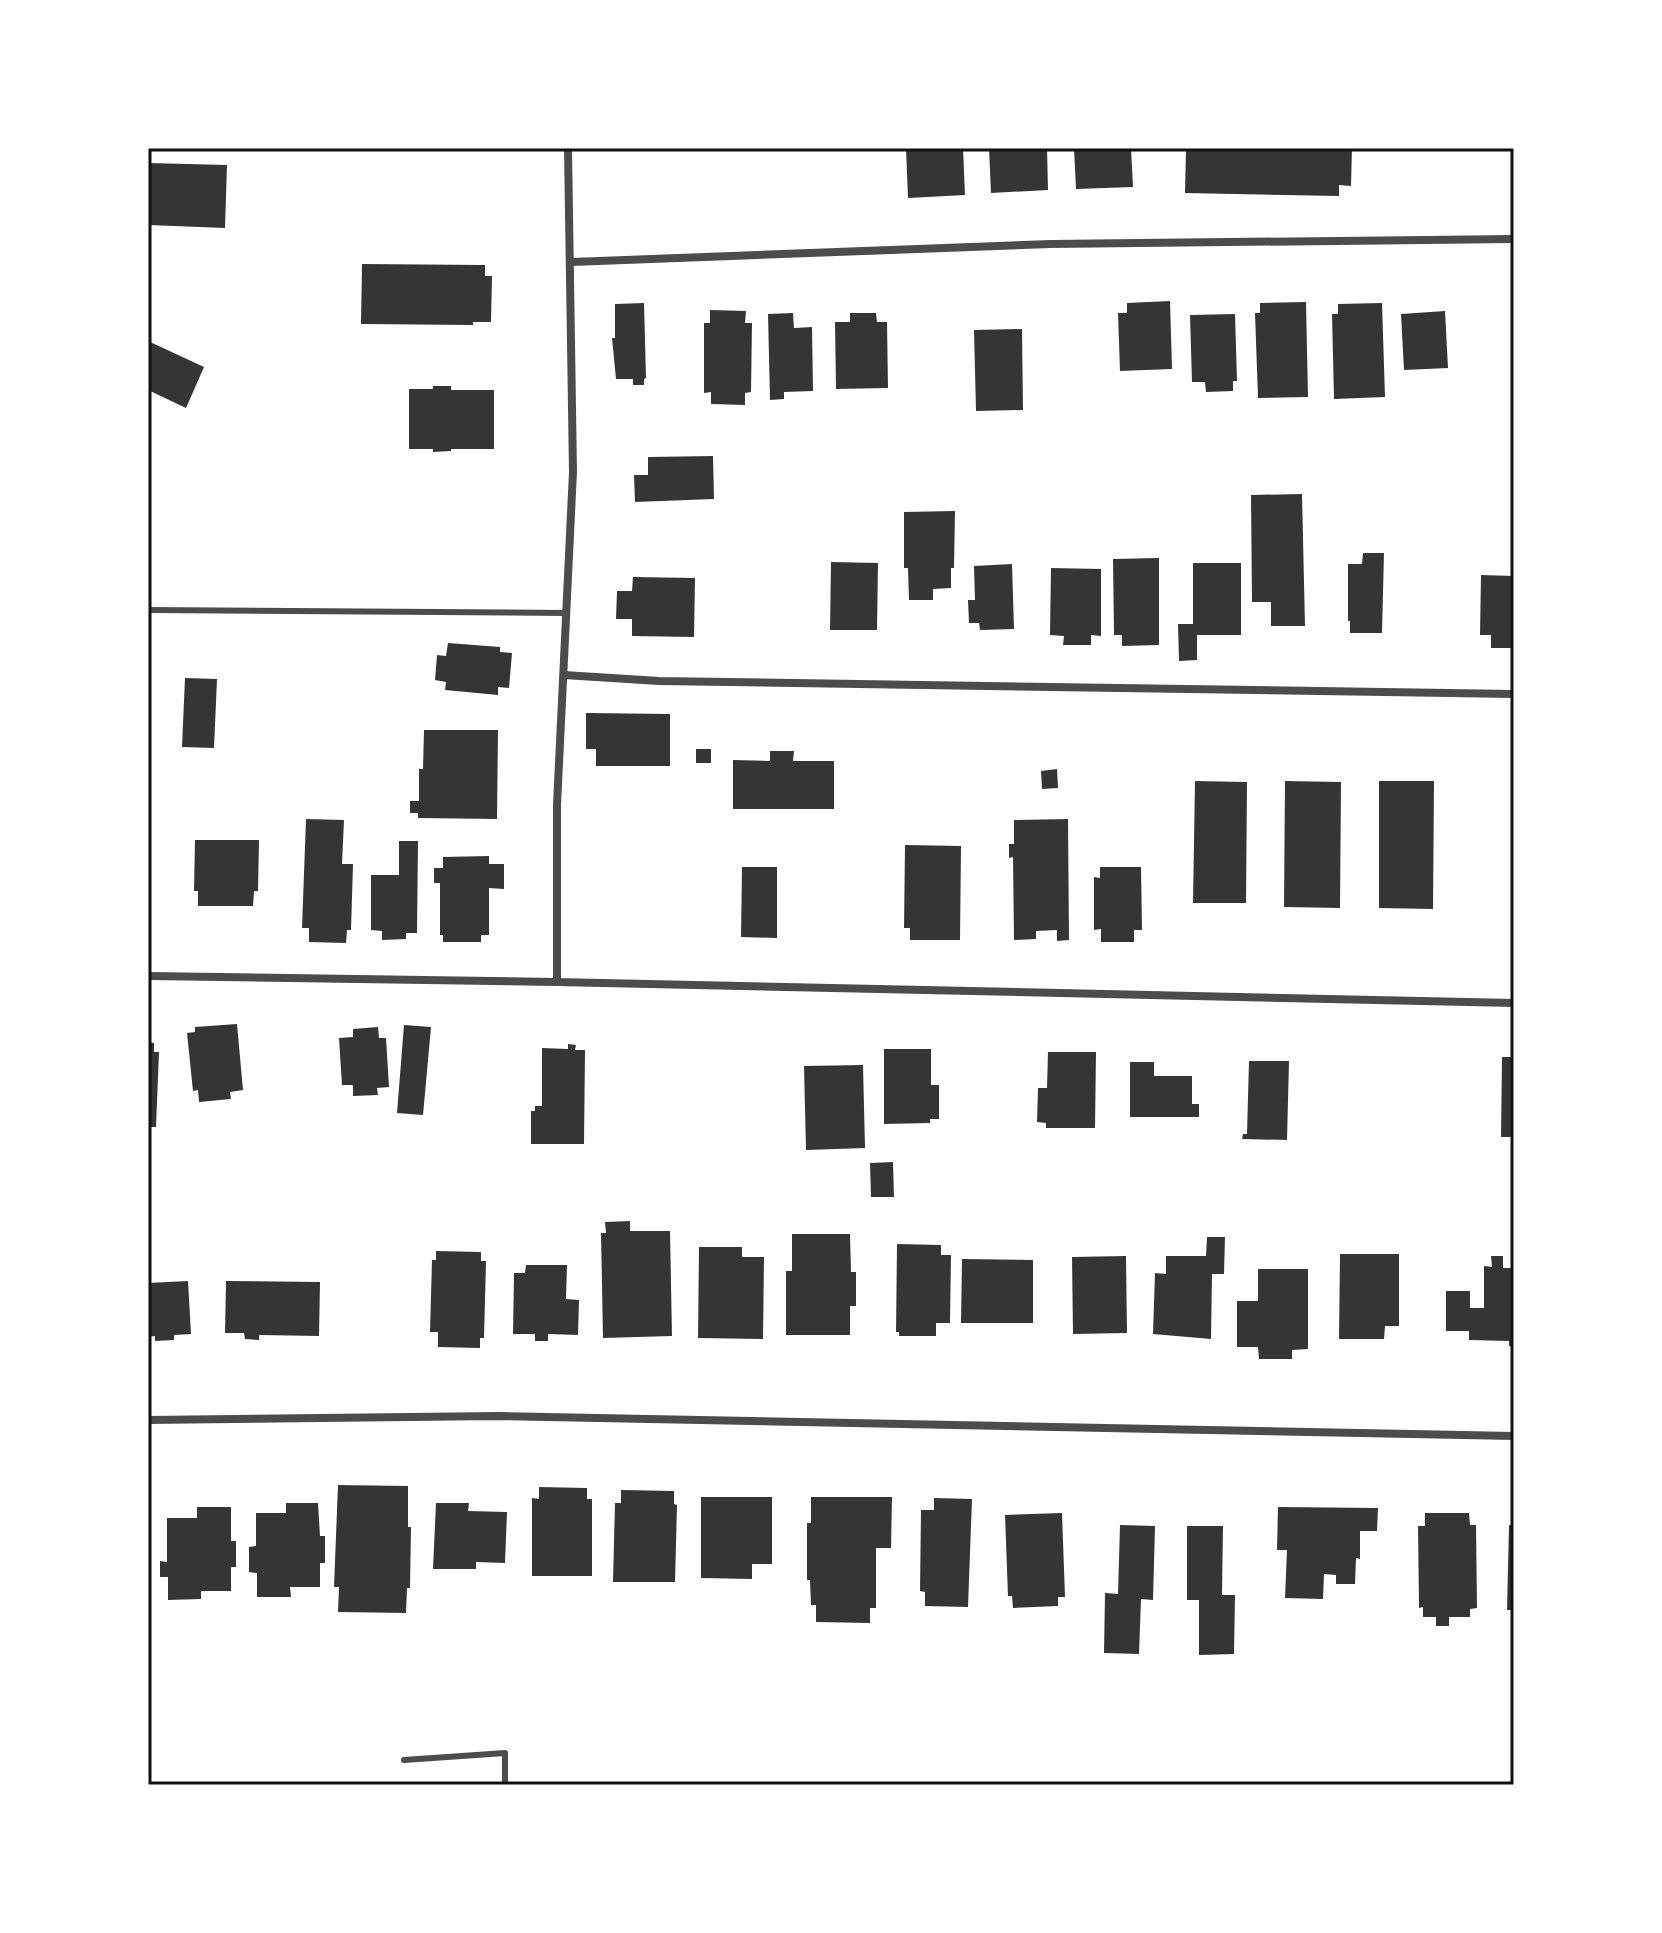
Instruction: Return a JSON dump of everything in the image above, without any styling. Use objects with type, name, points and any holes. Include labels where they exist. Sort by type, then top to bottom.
[{"type":"street","points":[[557,982],[557,805],[573,472],[568,148]]},
{"type":"street","points":[[572,262],[1050,244],[1514,239]]},
{"type":"street","points":[[564,675],[659,681],[1514,694]]},
{"type":"street","points":[[148,976],[1514,1003]]},
{"type":"street","points":[[148,1420],[498,1416],[1514,1436]]},
{"type":"lane","points":[[148,610],[567,613]]},
{"type":"lane","points":[[404,1760],[505,1753],[505,1785]]},
{"type":"building","points":[[906,148],[963,148],[965,195],[908,198]]},
{"type":"building","points":[[989,148],[1047,148],[1048,190],[991,193]]},
{"type":"building","points":[[1074,148],[1131,148],[1133,187],[1076,189]]},
{"type":"building","points":[[1186,148],[1352,148],[1351,186],[1339,185],[1339,196],[1185,193]]},
{"type":"building","points":[[148,163],[227,165],[225,228],[148,225]]},
{"type":"building","points":[[362,264],[485,265],[485,276],[492,276],[491,322],[473,322],[473,325],[361,324]]},
{"type":"building","points":[[1170,301],[1172,369],[1120,371],[1118,313],[1127,313],[1127,303]]},
{"type":"building","points":[[1306,302],[1308,397],[1258,398],[1255,313],[1260,313],[1260,303]]},
{"type":"building","points":[[644,303],[646,378],[644,385],[633,385],[633,379],[616,379],[612,338],[615,338],[615,304]]},
{"type":"building","points":[[1382,303],[1385,397],[1334,399],[1332,314],[1338,314],[1338,304]]},
{"type":"building","points":[[710,310],[746,311],[745,323],[752,323],[751,392],[745,393],[745,405],[711,404],[711,392],[704,393],[704,323],[710,323]]},
{"type":"building","points":[[1445,311],[1448,368],[1404,370],[1401,314]]},
{"type":"building","points":[[793,313],[794,328],[812,327],[813,391],[784,392],[784,399],[770,400],[768,314]]},
{"type":"building","points":[[850,313],[876,313],[877,322],[887,322],[888,388],[836,389],[835,322],[850,322]]},
{"type":"building","points":[[1235,314],[1237,381],[1233,381],[1233,391],[1206,392],[1205,382],[1192,382],[1190,315]]},
{"type":"building","points":[[1022,329],[1023,410],[976,411],[974,330]]},
{"type":"building","points":[[148,341],[204,367],[186,408],[148,390]]},
{"type":"building","points":[[433,386],[451,386],[451,390],[494,390],[494,449],[433,452],[433,449],[409,449],[409,389],[433,389]]},
{"type":"building","points":[[713,456],[714,499],[635,502],[634,475],[648,475],[648,457]]},
{"type":"building","points":[[1302,494],[1305,626],[1271,626],[1271,602],[1252,602],[1251,495]]},
{"type":"building","points":[[955,511],[951,588],[933,589],[933,600],[909,600],[908,568],[904,568],[904,512]]},
{"type":"building","points":[[1363,553],[1384,553],[1382,633],[1350,633],[1348,564],[1362,564]]},
{"type":"building","points":[[1159,558],[1159,645],[1122,646],[1122,635],[1114,635],[1113,559]]},
{"type":"building","points":[[831,562],[878,563],[877,630],[830,630]]},
{"type":"building","points":[[1193,563],[1241,563],[1241,635],[1197,635],[1197,660],[1179,661],[1178,624],[1193,624]]},
{"type":"building","points":[[1012,564],[1014,629],[980,630],[979,623],[969,623],[968,600],[975,600],[974,566]]},
{"type":"building","points":[[1051,568],[1101,569],[1101,636],[1091,635],[1091,645],[1063,645],[1064,636],[1050,635]]},
{"type":"building","points":[[1481,575],[1514,576],[1514,648],[1491,648],[1491,635],[1480,635]]},
{"type":"building","points":[[633,577],[695,578],[694,637],[632,636],[632,619],[616,619],[617,591],[632,591]]},
{"type":"building","points":[[448,643],[500,647],[500,652],[512,653],[509,688],[498,687],[498,695],[445,690],[446,682],[435,680],[437,655],[446,656]]},
{"type":"building","points":[[185,678],[217,679],[214,748],[182,747]]},
{"type":"building","points":[[586,713],[670,714],[670,766],[596,766],[596,749],[586,749]]},
{"type":"building","points":[[424,730],[498,730],[497,819],[418,818],[418,813],[410,813],[410,801],[419,801]]},
{"type":"building","points":[[696,749],[711,749],[711,763],[696,763]]},
{"type":"building","points":[[770,751],[794,751],[793,761],[834,761],[834,809],[733,809],[733,760],[770,761]]},
{"type":"building","points":[[1057,769],[1058,788],[1042,789],[1041,771]]},
{"type":"building","points":[[1195,781],[1247,782],[1246,903],[1193,903]]},
{"type":"building","points":[[1285,781],[1341,782],[1340,908],[1284,907]]},
{"type":"building","points":[[1379,781],[1434,781],[1433,909],[1379,908]]},
{"type":"building","points":[[306,819],[344,820],[342,864],[353,864],[351,930],[347,930],[346,943],[309,942],[309,928],[302,928]]},
{"type":"building","points":[[1068,819],[1069,940],[1057,941],[1057,930],[1036,931],[1036,939],[1014,940],[1013,857],[1009,858],[1009,844],[1014,844],[1014,820]]},
{"type":"building","points":[[195,840],[259,840],[258,891],[254,891],[253,906],[198,906],[198,891],[194,891]]},
{"type":"building","points":[[399,841],[418,841],[417,933],[406,933],[406,939],[382,940],[382,931],[371,930],[371,875],[399,875]]},
{"type":"building","points":[[905,845],[961,846],[960,940],[910,940],[910,928],[904,928]]},
{"type":"building","points":[[489,856],[489,864],[504,864],[504,889],[489,888],[489,935],[481,935],[481,942],[443,942],[443,935],[440,935],[440,883],[434,883],[434,868],[443,868],[443,857]]},
{"type":"building","points":[[742,867],[777,867],[777,938],[741,937]]},
{"type":"building","points":[[1100,867],[1141,867],[1142,930],[1134,930],[1134,942],[1101,942],[1101,929],[1094,930],[1094,877],[1100,878]]},
{"type":"building","points":[[237,1024],[243,1090],[230,1092],[231,1099],[199,1102],[198,1090],[193,1091],[187,1033],[195,1032],[195,1027]]},
{"type":"building","points":[[404,1025],[431,1027],[423,1115],[397,1113]]},
{"type":"building","points":[[378,1027],[379,1038],[386,1038],[389,1087],[377,1088],[378,1095],[353,1096],[353,1085],[342,1085],[339,1038],[353,1037],[353,1029]]},
{"type":"building","points":[[148,1042],[154,1043],[154,1052],[159,1052],[156,1127],[148,1127]]},
{"type":"building","points":[[568,1044],[576,1045],[575,1050],[585,1050],[584,1144],[531,1144],[531,1111],[535,1111],[535,1106],[542,1106],[542,1048],[568,1049]]},
{"type":"building","points":[[884,1049],[931,1049],[931,1085],[939,1085],[939,1119],[930,1119],[930,1123],[884,1124]]},
{"type":"building","points":[[1048,1052],[1096,1052],[1095,1128],[1046,1128],[1046,1123],[1037,1122],[1038,1088],[1047,1088]]},
{"type":"building","points":[[1502,1057],[1514,1057],[1514,1137],[1501,1137]]},
{"type":"building","points":[[1249,1061],[1289,1061],[1287,1140],[1242,1139],[1243,1134],[1247,1134]]},
{"type":"building","points":[[1130,1062],[1154,1062],[1154,1076],[1192,1076],[1192,1104],[1199,1104],[1199,1117],[1130,1117]]},
{"type":"building","points":[[863,1065],[865,1148],[806,1150],[804,1066]]},
{"type":"building","points":[[893,1162],[894,1197],[871,1197],[870,1163]]},
{"type":"building","points":[[630,1221],[630,1231],[670,1231],[672,1336],[603,1338],[601,1233],[606,1233],[605,1222]]},
{"type":"building","points":[[792,1234],[850,1234],[851,1272],[856,1272],[856,1306],[850,1306],[850,1335],[786,1335],[786,1271],[792,1271]]},
{"type":"building","points":[[1207,1237],[1225,1237],[1224,1274],[1212,1274],[1211,1339],[1153,1334],[1155,1273],[1166,1274],[1166,1256],[1206,1256]]},
{"type":"building","points":[[897,1244],[941,1245],[941,1255],[951,1255],[950,1323],[936,1323],[936,1336],[899,1336],[896,1332]]},
{"type":"building","points":[[699,1247],[742,1247],[742,1257],[764,1257],[763,1339],[698,1338]]},
{"type":"building","points":[[436,1251],[481,1252],[481,1261],[486,1261],[484,1338],[480,1338],[480,1348],[438,1347],[438,1332],[430,1332],[432,1260],[436,1260]]},
{"type":"building","points":[[1340,1254],[1399,1254],[1399,1326],[1385,1326],[1384,1339],[1339,1339]]},
{"type":"building","points":[[1126,1256],[1127,1333],[1073,1334],[1072,1257]]},
{"type":"building","points":[[1491,1256],[1503,1256],[1503,1268],[1514,1268],[1514,1347],[1509,1346],[1509,1341],[1469,1340],[1469,1331],[1446,1331],[1446,1291],[1470,1291],[1470,1308],[1484,1308],[1484,1266],[1492,1267]]},
{"type":"building","points":[[962,1259],[1033,1260],[1033,1323],[961,1323]]},
{"type":"building","points":[[526,1265],[567,1265],[566,1299],[579,1300],[578,1335],[548,1334],[548,1341],[535,1341],[535,1334],[513,1334],[514,1273],[525,1273]]},
{"type":"building","points":[[1258,1269],[1308,1269],[1308,1349],[1292,1350],[1292,1359],[1259,1359],[1258,1347],[1237,1347],[1237,1301],[1258,1301]]},
{"type":"building","points":[[188,1281],[191,1334],[174,1335],[174,1340],[155,1341],[155,1336],[148,1337],[148,1283]]},
{"type":"building","points":[[226,1281],[320,1282],[319,1336],[259,1335],[259,1340],[245,1339],[244,1333],[225,1333]]},
{"type":"building","points":[[338,1485],[408,1486],[408,1527],[411,1527],[410,1588],[407,1588],[406,1613],[338,1612],[339,1587],[334,1587]]},
{"type":"building","points":[[539,1487],[587,1488],[587,1499],[592,1499],[592,1576],[532,1576],[532,1498],[539,1499]]},
{"type":"building","points":[[621,1490],[674,1491],[674,1504],[677,1505],[675,1582],[613,1582],[615,1503],[621,1503]]},
{"type":"building","points":[[701,1497],[772,1497],[772,1564],[752,1564],[752,1579],[701,1578]]},
{"type":"building","points":[[811,1497],[892,1497],[891,1548],[876,1548],[876,1608],[870,1608],[870,1623],[816,1622],[816,1605],[811,1605],[810,1580],[807,1580],[807,1523],[811,1523]]},
{"type":"building","points":[[934,1498],[972,1499],[968,1607],[925,1606],[925,1592],[920,1591],[921,1510],[934,1510]]},
{"type":"building","points":[[286,1503],[318,1503],[320,1536],[325,1536],[325,1563],[320,1563],[320,1587],[290,1587],[291,1597],[257,1597],[257,1573],[249,1572],[249,1547],[256,1546],[256,1513],[286,1513]]},
{"type":"building","points":[[436,1503],[469,1503],[468,1511],[507,1512],[505,1563],[476,1562],[476,1569],[433,1569]]},
{"type":"building","points":[[197,1507],[231,1507],[231,1541],[236,1541],[236,1567],[231,1567],[231,1591],[201,1591],[201,1599],[168,1600],[168,1577],[160,1577],[160,1561],[167,1562],[167,1518],[197,1518]]},
{"type":"building","points":[[1278,1507],[1378,1508],[1377,1531],[1360,1531],[1360,1559],[1356,1558],[1355,1584],[1336,1584],[1336,1575],[1324,1574],[1323,1599],[1285,1598],[1287,1550],[1277,1550]]},
{"type":"building","points":[[1062,1513],[1065,1597],[1058,1597],[1058,1606],[1013,1608],[1012,1596],[1008,1596],[1005,1515]]},
{"type":"building","points":[[1425,1513],[1469,1513],[1470,1525],[1476,1525],[1477,1608],[1470,1609],[1470,1617],[1449,1617],[1449,1626],[1436,1626],[1436,1617],[1423,1617],[1423,1607],[1419,1608],[1418,1526],[1425,1526]]},
{"type":"building","points":[[1120,1525],[1155,1526],[1153,1600],[1141,1599],[1139,1654],[1104,1653],[1105,1593],[1118,1594]]},
{"type":"building","points":[[1509,1525],[1514,1525],[1514,1610],[1507,1610]]},
{"type":"building","points":[[1187,1526],[1223,1526],[1222,1595],[1235,1595],[1234,1654],[1199,1655],[1199,1600],[1187,1600]]}]
